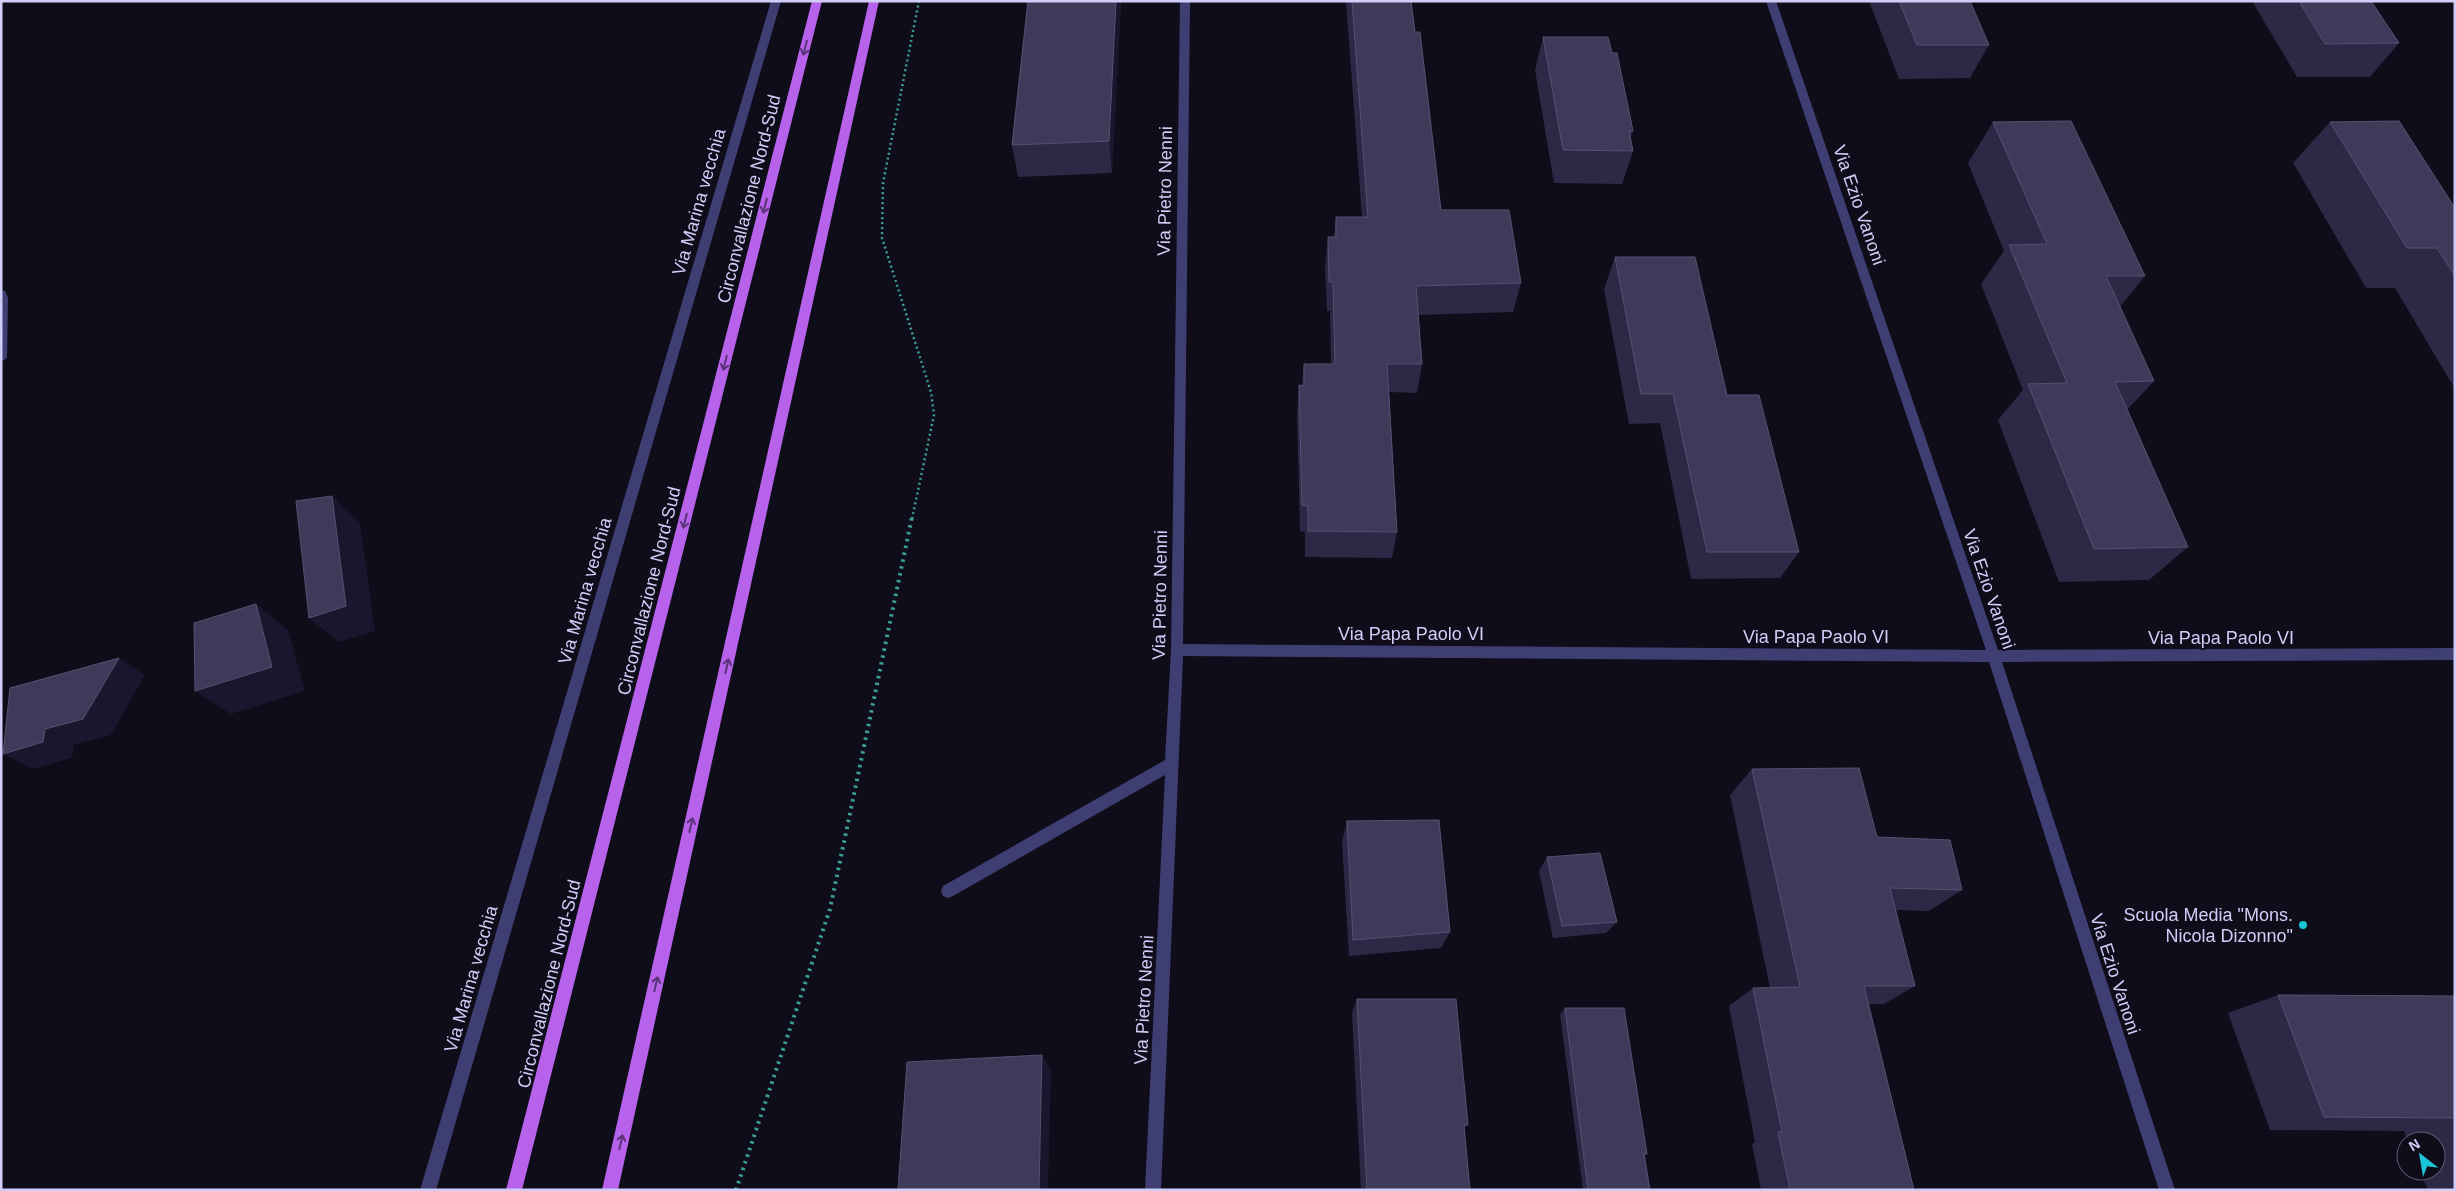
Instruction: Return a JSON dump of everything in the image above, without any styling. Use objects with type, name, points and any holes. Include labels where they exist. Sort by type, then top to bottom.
[{"type":"main road","name":"Circonvallazione Nord-Sud","points":[[514,1190],[818,1]]},
{"type":"main road","points":[[610,1190],[874,1]]},
{"type":"street","name":"Via Marina vecchia","points":[[428,1190],[776,1]]},
{"type":"street","name":"Via Pietro Nenni","points":[[1153,1190],[1178,650],[1185,1]]},
{"type":"street","name":"Via Ezio Vanoni","points":[[1771,1],[1994,656],[2167,1190]]},
{"type":"street","points":[[1,294],[3,298],[1,358]]},
{"type":"street","name":"Via Papa Paolo VI","points":[[1178,650],[1994,656],[2455,654]]},
{"type":"street","points":[[948,891],[1173,764]]},
{"type":"path","points":[[736,1190],[830,909],[934,415],[931,392],[882,238],[883,183],[919,1]]},
{"type":"building","points":[[1028,1],[1116,1],[1109,141],[1012,145]]},
{"type":"building","points":[[1352,1],[1411,1],[1415,32],[1420,32],[1441,210],[1509,210],[1521,283],[1416,286],[1422,364],[1387,364],[1397,532],[1308,531],[1308,506],[1302,505],[1299,385],[1304,386],[1304,364],[1335,364],[1333,282],[1329,282],[1328,237],[1336,237],[1336,217],[1368,217]]},
{"type":"building","points":[[1899,1],[1970,1],[1989,45],[1917,45]]},
{"type":"building","points":[[2299,1],[2371,1],[2399,43],[2325,44]]},
{"type":"building","points":[[1543,37],[1608,37],[1612,53],[1617,53],[1633,131],[1629,131],[1633,151],[1563,150]]},
{"type":"building","points":[[2071,121],[2145,276],[2106,276],[2154,381],[2115,382],[2188,547],[2094,549],[2028,384],[2067,383],[2009,245],[2047,244],[1993,122]]},
{"type":"building","points":[[2399,121],[2455,208],[2455,276],[2437,248],[2407,248],[2330,122]]},
{"type":"building","points":[[1615,257],[1695,257],[1727,395],[1759,395],[1799,552],[1707,552],[1673,394],[1641,394]]},
{"type":"building","points":[[332,496],[346,606],[309,618],[296,501]]},
{"type":"building","points":[[256,604],[272,667],[195,691],[194,623]]},
{"type":"building","points":[[119,658],[83,719],[45,729],[43,742],[3,754],[10,688]]},
{"type":"building","points":[[1859,768],[1877,837],[1950,840],[1962,890],[1890,888],[1915,986],[1864,986],[1914,1190],[1790,1190],[1778,1132],[1782,1132],[1753,988],[1800,987],[1752,769]]},
{"type":"building","points":[[1439,820],[1450,932],[1353,940],[1347,821]]},
{"type":"building","points":[[1600,853],[1617,922],[1562,926],[1547,857]]},
{"type":"building","points":[[2278,995],[2455,996],[2455,1118],[2324,1117]]},
{"type":"building","points":[[1357,999],[1456,999],[1468,1125],[1464,1125],[1470,1190],[1367,1190]]},
{"type":"building","points":[[1565,1008],[1624,1008],[1647,1154],[1644,1154],[1650,1190],[1588,1190]]},
{"type":"building","points":[[1042,1055],[1039,1190],[898,1190],[907,1062]]},
{"type":"place","name":"Scuola Media \"Mons. Nicola Dizonno\"","points":[[2303,925]]}]
